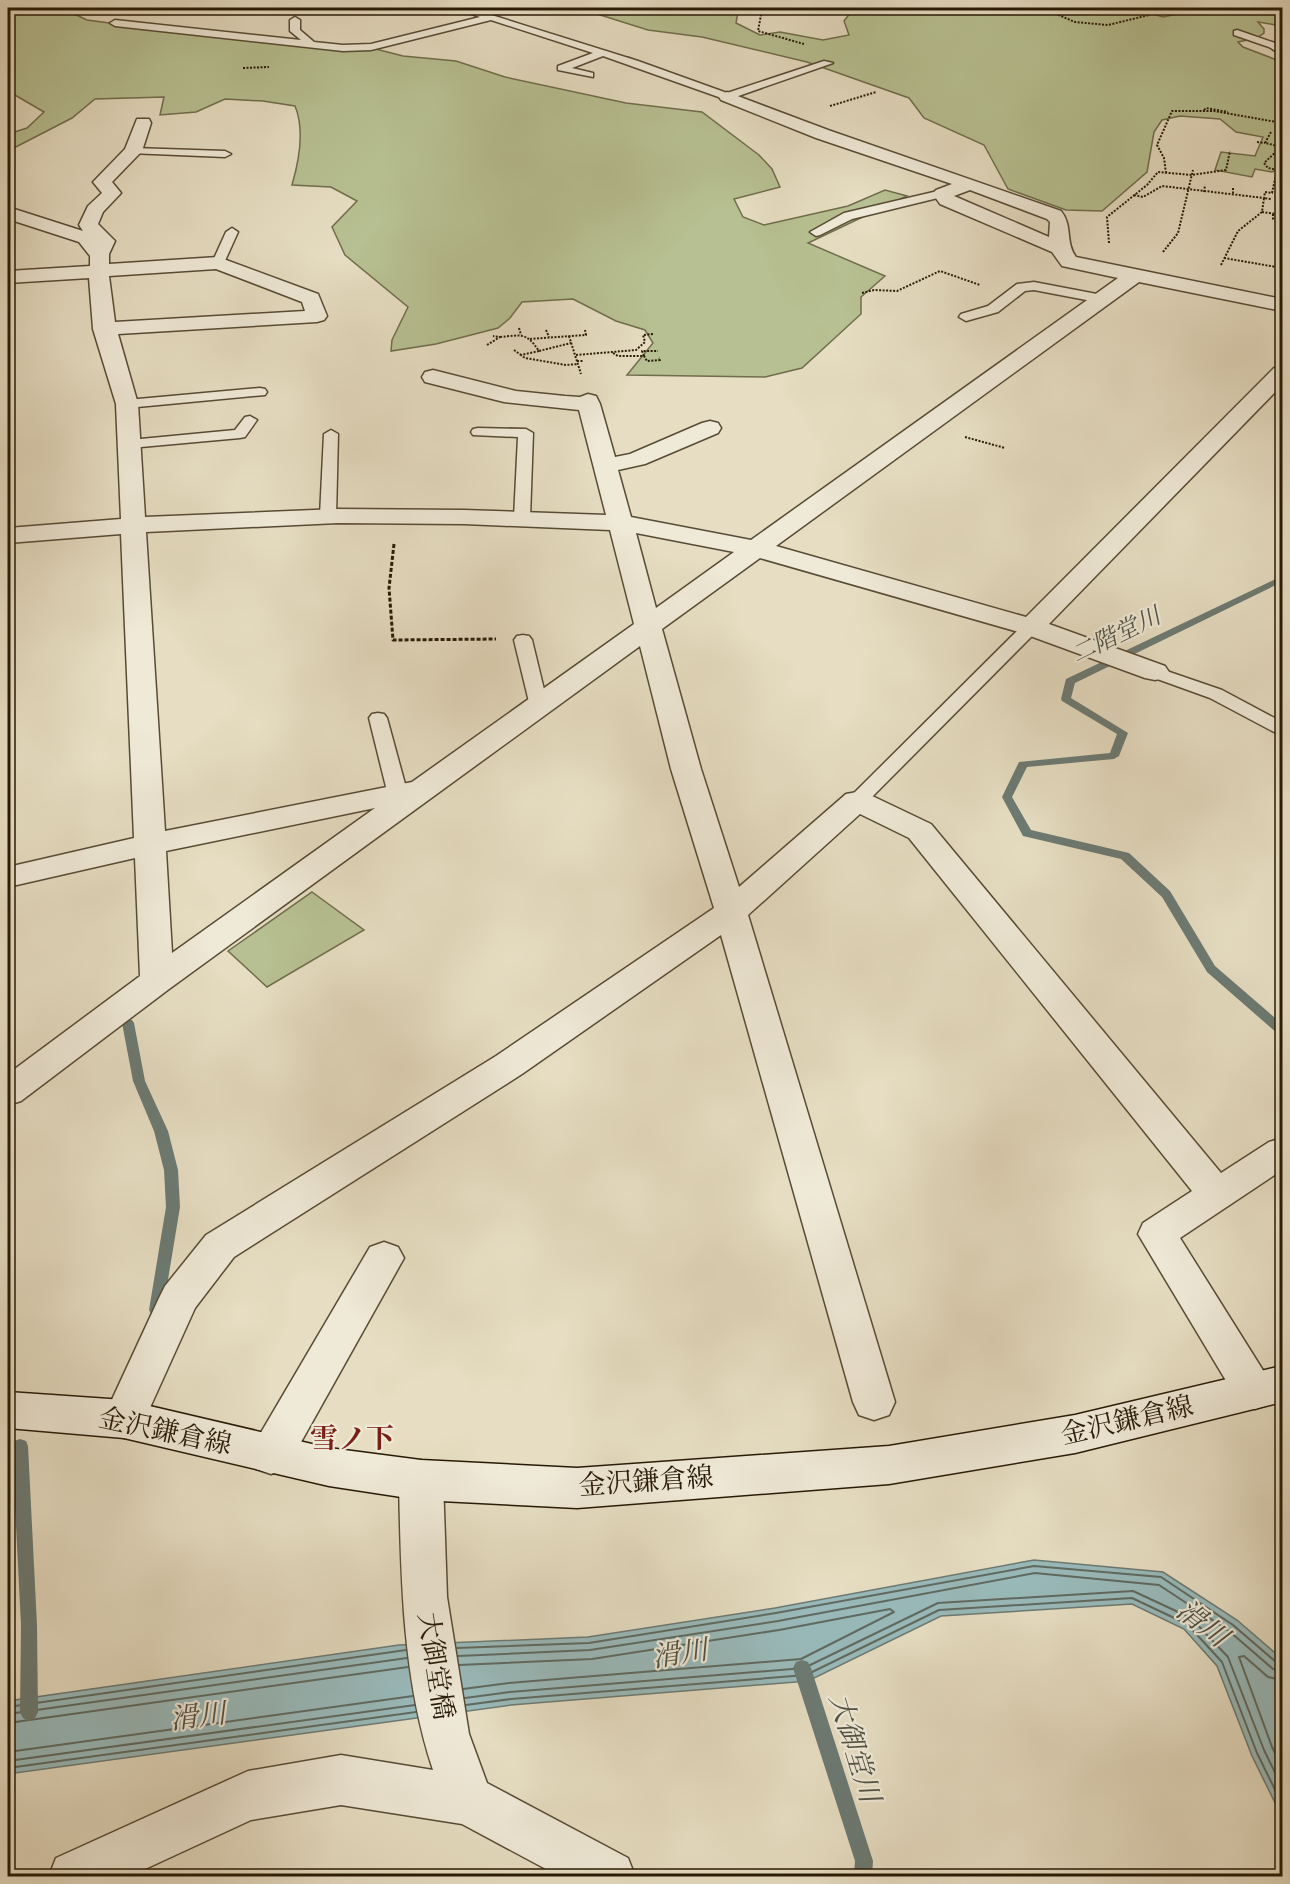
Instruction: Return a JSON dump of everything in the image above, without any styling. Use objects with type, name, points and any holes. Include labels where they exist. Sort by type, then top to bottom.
[{"type":"street","points":[[727,97],[822,134],[1054,215],[1059,221],[1059,248]]},
{"type":"street","points":[[143,123],[133,151],[102,182],[112,193],[95,210],[88,225],[105,242],[99,263],[104,329],[127,404],[157,981]]},
{"type":"street","points":[[970,184],[942,194],[946,200],[1059,248],[1070,262],[1282,305]]},
{"type":"street","points":[[8,213],[86,238],[99,263]]},
{"type":"street","points":[[8,277],[99,263],[218,263],[311,297],[317,316],[104,329]]},
{"type":"street","points":[[8,1092],[412,792],[539,706],[1134,276]]},
{"type":"street","points":[[1031,627],[1282,373]]},
{"type":"street","points":[[433,377],[447,378],[492,393],[523,399],[587,394],[686,769],[731,912],[874,1402]]},
{"type":"street","points":[[606,466],[637,459],[710,428]]},
{"type":"street","points":[[8,536],[135,525],[328,516],[522,518],[622,524],[757,549],[1031,627],[1155,672]]},
{"type":"street","points":[[8,877],[150,844],[412,792]]},
{"type":"street","points":[[124,1419],[179,1298],[220,1246],[509,1065],[731,912],[857,801],[920,831],[1217,1194]]},
{"type":"street","points":[[1269,1388],[1157,1234],[1282,1152]]},
{"type":"street","points":[[271,1455],[384,1257]]},
{"type":"street","name":"金沢鎌倉線","points":[[8,1410],[124,1419],[329,1467],[421,1480],[577,1488],[889,1465],[1075,1434],[1269,1388]]},
{"type":"street","name":"大御堂橋","points":[[421,1480],[424,1597],[445,1734],[468,1800]]},
{"type":"street","points":[[74,1876],[248,1796],[341,1780],[468,1800],[610,1876]]},
{"type":"lane","points":[[461,8],[727,97],[828,63]]},
{"type":"lane","points":[[115,23],[218,31],[343,48],[371,47],[489,18]]},
{"type":"lane","points":[[295,20],[295,31],[310,43]]},
{"type":"lane","points":[[1236,33],[1272,45],[1282,52]]},
{"type":"lane","points":[[421,36],[441,43]]},
{"type":"lane","points":[[589,75],[562,68],[603,54]]},
{"type":"lane","points":[[683,92],[699,87]]},
{"type":"lane","points":[[133,151],[225,154]]},
{"type":"lane","points":[[816,232],[848,216],[942,194]]},
{"type":"lane","points":[[218,263],[232,232]]},
{"type":"lane","points":[[966,317],[993,309],[1022,287],[1034,286],[1102,299]]},
{"type":"lane","points":[[127,404],[260,392]]},
{"type":"lane","points":[[130,444],[240,434],[250,420]]},
{"type":"lane","points":[[478,432],[526,433],[522,518]]},
{"type":"lane","points":[[328,516],[331,434]]},
{"type":"lane","points":[[857,801],[1031,627]]},
{"type":"lane","points":[[523,640],[539,706]]},
{"type":"lane","points":[[1155,672],[1216,694],[1282,729]]},
{"type":"lane","points":[[378,718],[412,792]]},
{"type":"path","points":[[774,8],[761,15],[758,32],[804,44],[828,63]]},
{"type":"path","points":[[968,8],[987,10],[1010,8]]},
{"type":"path","points":[[1042,8],[1075,22],[1108,25],[1149,15],[1159,10],[1185,12],[1199,8]]},
{"type":"path","points":[[1166,173],[1167,166],[1163,152],[1157,145],[1172,111],[1229,113],[1282,123]]},
{"type":"path","points":[[1264,143],[1271,132]]},
{"type":"path","points":[[1257,141],[1278,146],[1274,156],[1264,163],[1268,168],[1282,169]]},
{"type":"path","points":[[1109,244],[1107,217],[1158,172],[1192,176],[1226,170],[1230,152]]},
{"type":"path","points":[[1134,276],[1141,274],[1171,244],[1178,233],[1193,170]]},
{"type":"path","points":[[1220,265],[1238,231],[1262,212],[1265,192],[1272,193],[1278,170]]},
{"type":"path","points":[[1204,192],[1205,185]]},
{"type":"path","points":[[1133,195],[1143,197],[1162,186],[1271,199]]},
{"type":"path","points":[[1233,188],[1233,195]]},
{"type":"path","points":[[1262,212],[1282,215]]},
{"type":"path","points":[[1273,214],[1273,220]]},
{"type":"path","points":[[1224,258],[1282,268]]},
{"type":"path","points":[[862,293],[874,290],[897,291],[940,272],[1012,294]]},
{"type":"path","points":[[519,328],[522,335]]},
{"type":"path","points":[[546,330],[549,338]]},
{"type":"path","points":[[530,339],[586,335],[585,330]]},
{"type":"path","points":[[576,355],[636,350],[645,342],[643,335],[652,334]]},
{"type":"path","points":[[493,336],[522,335],[530,339],[539,351]]},
{"type":"path","points":[[568,336],[587,394]]},
{"type":"path","points":[[487,345],[500,337]]},
{"type":"path","points":[[522,357],[571,343]]},
{"type":"path","points":[[514,350],[522,357],[566,365],[584,361]]},
{"type":"path","points":[[648,366],[642,351],[658,351]]},
{"type":"path","points":[[612,352],[618,356],[644,356]]},
{"type":"path","points":[[647,361],[660,360],[659,358]]},
{"type":"path","points":[[398,516],[389,588],[393,640],[523,640]]},
{"type":"green space","points":[[8,8],[72,8],[68,11],[87,20],[193,34],[368,47],[403,56],[456,61],[505,77],[626,103],[702,112],[759,155],[772,169],[780,187],[734,199],[743,217],[764,225],[848,206],[885,190],[907,196],[808,243],[885,276],[861,297],[861,314],[802,368],[765,377],[627,375],[653,343],[645,330],[616,321],[573,299],[522,302],[510,318],[498,328],[436,344],[391,351],[392,340],[408,307],[345,255],[332,227],[357,201],[331,187],[292,185],[299,156],[300,135],[295,106],[225,99],[196,112],[160,115],[164,97],[95,99],[72,118],[8,151],[8,134],[27,128],[44,112],[8,91]]},
{"type":"green space","points":[[578,8],[747,8],[738,12],[736,23],[760,35],[780,32],[823,40],[849,35],[844,21],[854,8],[1035,8],[1064,13],[1066,10],[1059,8],[1132,8],[1163,17],[1182,13],[1171,8],[1265,8],[1263,14],[1267,8],[1282,8],[1282,26],[1258,22],[1264,29],[1264,33],[1257,38],[1238,42],[1243,47],[1282,62],[1282,168],[1272,172],[1255,169],[1252,177],[1215,170],[1221,152],[1255,156],[1263,137],[1236,132],[1220,119],[1180,116],[1162,120],[1154,132],[1147,172],[1102,211],[1066,210],[1008,189],[984,145],[924,118],[909,98],[807,62],[702,37],[648,30]]},
{"type":"green space","points":[[312,892],[364,930],[267,987],[228,951]]},
{"type":"water","name":"滑川","points":[[1034,1560],[1163,1572],[1237,1620],[1282,1659],[1282,1817],[1252,1756],[1217,1666],[1184,1629],[1132,1604],[941,1616],[808,1681],[511,1705],[8,1774],[8,1701],[399,1645],[588,1637],[775,1608]]},
{"type":"waterway","points":[[470,8],[523,25]]},
{"type":"waterway","points":[[626,57],[663,70]]},
{"type":"waterway","name":"二階堂川","points":[[1282,579],[1070,681],[1066,699],[1123,733],[1114,756],[1023,764],[1007,797],[1027,833],[1125,856],[1166,894],[1211,969],[1282,1031]]},
{"type":"waterway","points":[[128,1023],[139,1081],[161,1131],[171,1170],[173,1207],[156,1310]]},
{"type":"waterway","points":[[20,1446],[29,1625],[29,1712]]},
{"type":"waterway","name":"大御堂川","points":[[802,1668],[864,1861],[863,1876]]},
{"type":"district","name":"雪ノ下","points":[[352,1439]]}]
